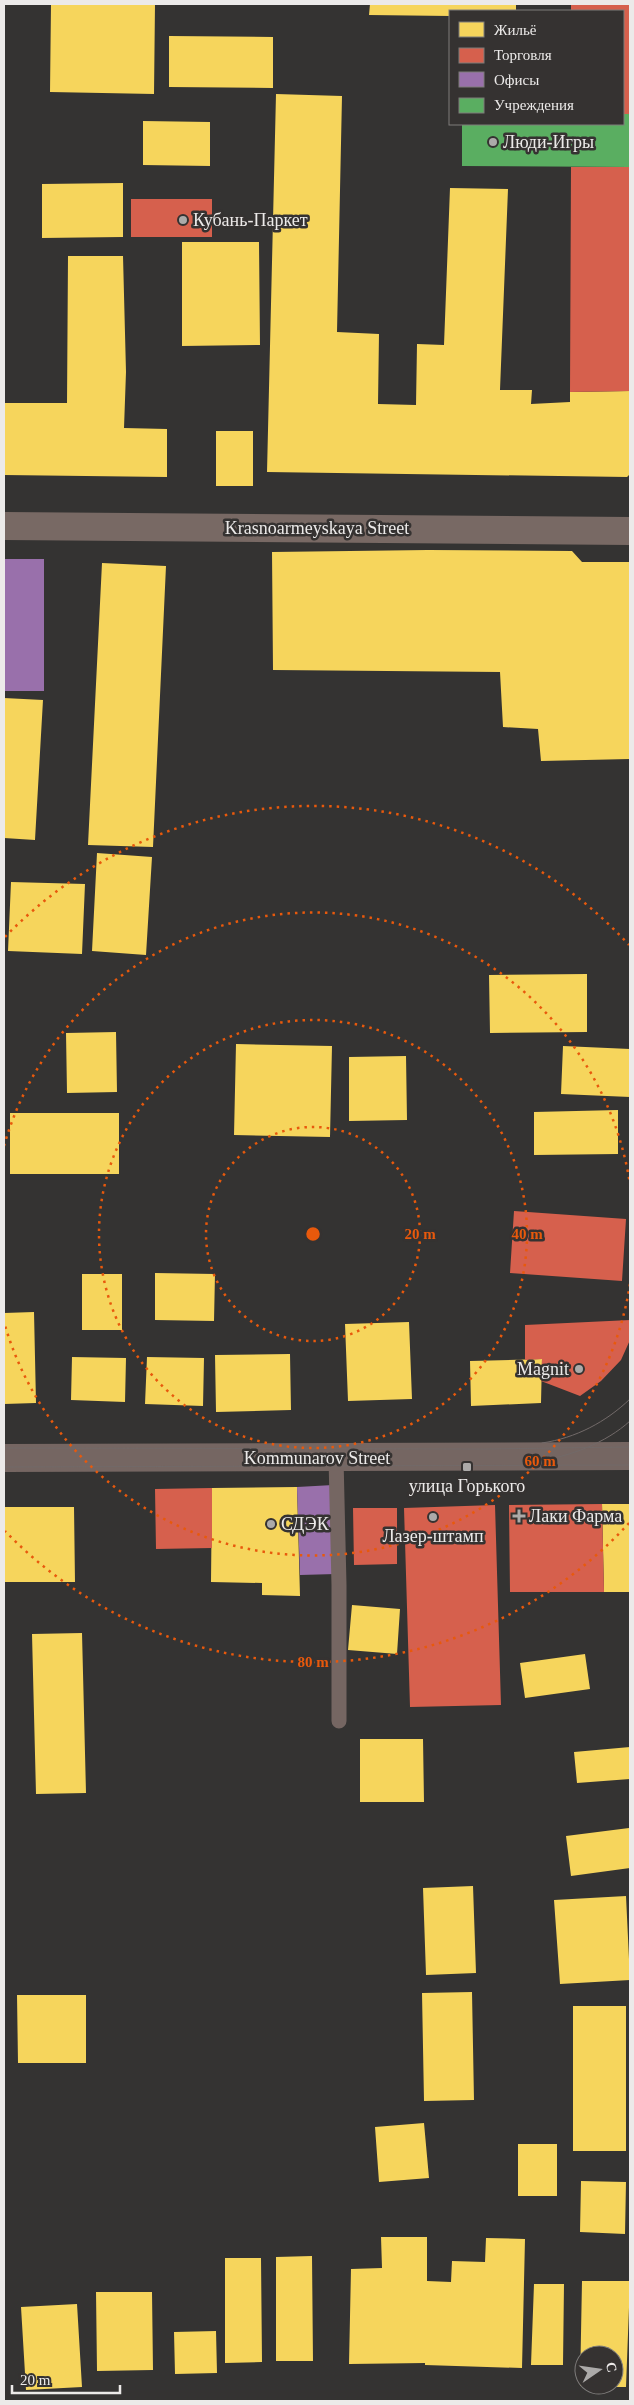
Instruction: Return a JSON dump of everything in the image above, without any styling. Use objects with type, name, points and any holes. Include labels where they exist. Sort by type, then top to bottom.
[{"type":"street","name":"Krasnoarmeyskaya Street","points":[[4,526],[630,531]]},
{"type":"street","name":"Kommunarov Street","points":[[4,1458],[630,1456]]},
{"type":"lane","points":[[336,1458],[339,1585],[339,1720]]},
{"type":"building: Жильё","points":[[51,4],[155,4],[154,94],[50,92]]},
{"type":"building: Жильё","points":[[370,4],[516,4],[516,10],[449,10],[449,16],[369,15]]},
{"type":"building: Жильё","points":[[169,36],[273,37],[273,88],[169,87]]},
{"type":"building: Жильё","points":[[276,94],[342,96],[337,332],[379,334],[378,404],[416,405],[417,344],[444,345],[450,188],[508,189],[500,390],[532,390],[531,404],[570,402],[570,392],[630,391],[630,474],[627,477],[267,472]]},
{"type":"building: Жильё","points":[[143,121],[210,122],[210,166],[143,165]]},
{"type":"building: Жильё","points":[[123,183],[123,237],[42,238],[42,184]]},
{"type":"building: Жильё","points":[[182,242],[259,242],[260,345],[182,346]]},
{"type":"building: Жильё","points":[[68,256],[123,256],[126,372],[124,428],[167,429],[167,477],[4,475],[4,403],[67,403]]},
{"type":"building: Жильё","points":[[216,431],[253,431],[253,486],[216,486]]},
{"type":"building: Жильё","points":[[572,551],[582,562],[630,562],[630,759],[541,761],[538,729],[503,727],[500,672],[273,670],[272,552]]},
{"type":"building: Жильё","points":[[102,563],[166,566],[153,847],[88,845]]},
{"type":"building: Жильё","points":[[4,698],[43,700],[35,840],[4,838]]},
{"type":"building: Жильё","points":[[97,853],[152,857],[146,955],[92,951]]},
{"type":"building: Жильё","points":[[11,882],[85,884],[82,954],[8,951]]},
{"type":"building: Жильё","points":[[587,974],[587,1032],[490,1033],[489,975]]},
{"type":"building: Жильё","points":[[116,1032],[117,1092],[67,1093],[66,1033]]},
{"type":"building: Жильё","points":[[236,1044],[332,1046],[330,1137],[234,1135]]},
{"type":"building: Жильё","points":[[563,1046],[630,1049],[630,1097],[561,1094]]},
{"type":"building: Жильё","points":[[406,1056],[407,1120],[349,1121],[349,1057]]},
{"type":"building: Жильё","points":[[618,1110],[618,1154],[534,1155],[534,1112]]},
{"type":"building: Жильё","points":[[10,1113],[119,1113],[119,1174],[10,1174]]},
{"type":"building: Жильё","points":[[155,1273],[215,1274],[214,1321],[155,1320]]},
{"type":"building: Жильё","points":[[82,1274],[122,1274],[122,1330],[82,1330]]},
{"type":"building: Жильё","points":[[34,1312],[36,1403],[4,1404],[4,1313]]},
{"type":"building: Жильё","points":[[409,1322],[412,1399],[348,1401],[345,1324]]},
{"type":"building: Жильё","points":[[290,1354],[291,1410],[216,1412],[215,1355]]},
{"type":"building: Жильё","points":[[72,1357],[126,1358],[125,1402],[71,1400]]},
{"type":"building: Жильё","points":[[147,1357],[204,1358],[203,1406],[145,1404]]},
{"type":"building: Жильё","points":[[542,1359],[541,1403],[471,1406],[470,1361]]},
{"type":"building: Жильё","points":[[297,1487],[300,1596],[262,1595],[262,1583],[211,1582],[212,1488]]},
{"type":"building: Жильё","points":[[602,1504],[630,1504],[630,1592],[604,1592]]},
{"type":"building: Жильё","points":[[4,1507],[74,1507],[75,1582],[4,1582]]},
{"type":"building: Жильё","points":[[352,1605],[400,1609],[397,1654],[348,1650]]},
{"type":"building: Жильё","points":[[82,1633],[86,1793],[36,1794],[32,1634]]},
{"type":"building: Жильё","points":[[585,1654],[590,1689],[525,1698],[520,1663]]},
{"type":"building: Жильё","points":[[360,1739],[423,1739],[424,1802],[360,1802]]},
{"type":"building: Жильё","points":[[630,1747],[630,1779],[577,1783],[574,1752]]},
{"type":"building: Жильё","points":[[629,1828],[630,1868],[571,1876],[566,1836]]},
{"type":"building: Жильё","points":[[473,1886],[476,1973],[426,1975],[423,1888]]},
{"type":"building: Жильё","points":[[626,1896],[630,1980],[560,1984],[554,1900]]},
{"type":"building: Жильё","points":[[472,1992],[474,2100],[424,2101],[422,1993]]},
{"type":"building: Жильё","points":[[17,1995],[86,1995],[86,2063],[18,2063]]},
{"type":"building: Жильё","points":[[573,2006],[626,2006],[626,2151],[573,2151]]},
{"type":"building: Жильё","points":[[424,2123],[429,2178],[379,2182],[375,2127]]},
{"type":"building: Жильё","points":[[518,2144],[557,2144],[557,2196],[518,2196]]},
{"type":"building: Жильё","points":[[581,2181],[626,2182],[625,2234],[580,2232]]},
{"type":"building: Жильё","points":[[381,2237],[427,2237],[427,2281],[451,2282],[452,2261],[485,2262],[486,2238],[525,2239],[522,2368],[425,2365],[425,2363],[349,2364],[351,2269],[382,2268]]},
{"type":"building: Жильё","points":[[312,2256],[313,2361],[276,2361],[276,2257]]},
{"type":"building: Жильё","points":[[225,2258],[261,2258],[262,2362],[225,2363]]},
{"type":"building: Жильё","points":[[582,2281],[630,2281],[626,2387],[624,2387],[624,2345],[581,2345]]},
{"type":"building: Жильё","points":[[534,2284],[564,2284],[563,2365],[531,2365]]},
{"type":"building: Жильё","points":[[96,2292],[152,2292],[153,2370],[97,2371]]},
{"type":"building: Жильё","points":[[77,2304],[82,2387],[26,2390],[21,2307]]},
{"type":"building: Жильё","points":[[216,2331],[217,2373],[175,2374],[174,2332]]},
{"type":"building: Торговля","points":[[571,4],[630,4],[630,114],[624,114],[624,10],[571,10]]},
{"type":"building: Торговля","points":[[571,167],[630,167],[630,391],[570,392]]},
{"type":"building: Торговля","points":[[131,199],[212,199],[212,237],[131,237]]},
{"type":"building: Торговля","points":[[514,1211],[626,1219],[622,1281],[510,1273]]},
{"type":"building: Торговля","points":[[630,1320],[630,1340],[621,1360],[601,1381],[580,1396],[541,1381],[542,1359],[525,1360],[525,1325]]},
{"type":"building: Торговля","points":[[212,1488],[212,1548],[156,1549],[155,1489]]},
{"type":"building: Торговля","points":[[602,1504],[604,1592],[510,1592],[509,1505]]},
{"type":"building: Торговля","points":[[495,1505],[501,1705],[410,1707],[404,1508]]},
{"type":"building: Торговля","points":[[353,1508],[397,1508],[397,1564],[354,1565]]},
{"type":"building: Офисы","points":[[4,559],[44,559],[44,691],[4,691]]},
{"type":"building: Офисы","points":[[333,1485],[336,1574],[300,1575],[297,1487]]},
{"type":"building: Учреждения","points":[[624,114],[630,114],[630,167],[462,166],[462,125],[624,125]]},
{"type":"tram line","points":[[542,1443],[555,1441],[590,1428],[611,1415],[630,1399]]},
{"type":"tram line","points":[[537,1461],[562,1456],[586,1448],[610,1436],[630,1421]]},
{"type":"tram line","points":[[4,1448],[483,1449],[630,1447]]},
{"type":"tram line","points":[[4,1467],[630,1465]]},
{"type":"place","name":"Люди-Игры","points":[[493,142]]},
{"type":"place","name":"Кубань-Паркет","points":[[183,220]]},
{"type":"place","name":"Magnit","points":[[579,1369]]},
{"type":"place","name":"улица Горького","points":[[467,1467]]},
{"type":"place","name":"Лаки Фарма","points":[[519,1516]]},
{"type":"place","name":"Лазер-штамп","points":[[433,1517]]},
{"type":"place","name":"СДЭК","points":[[271,1524]]}]
